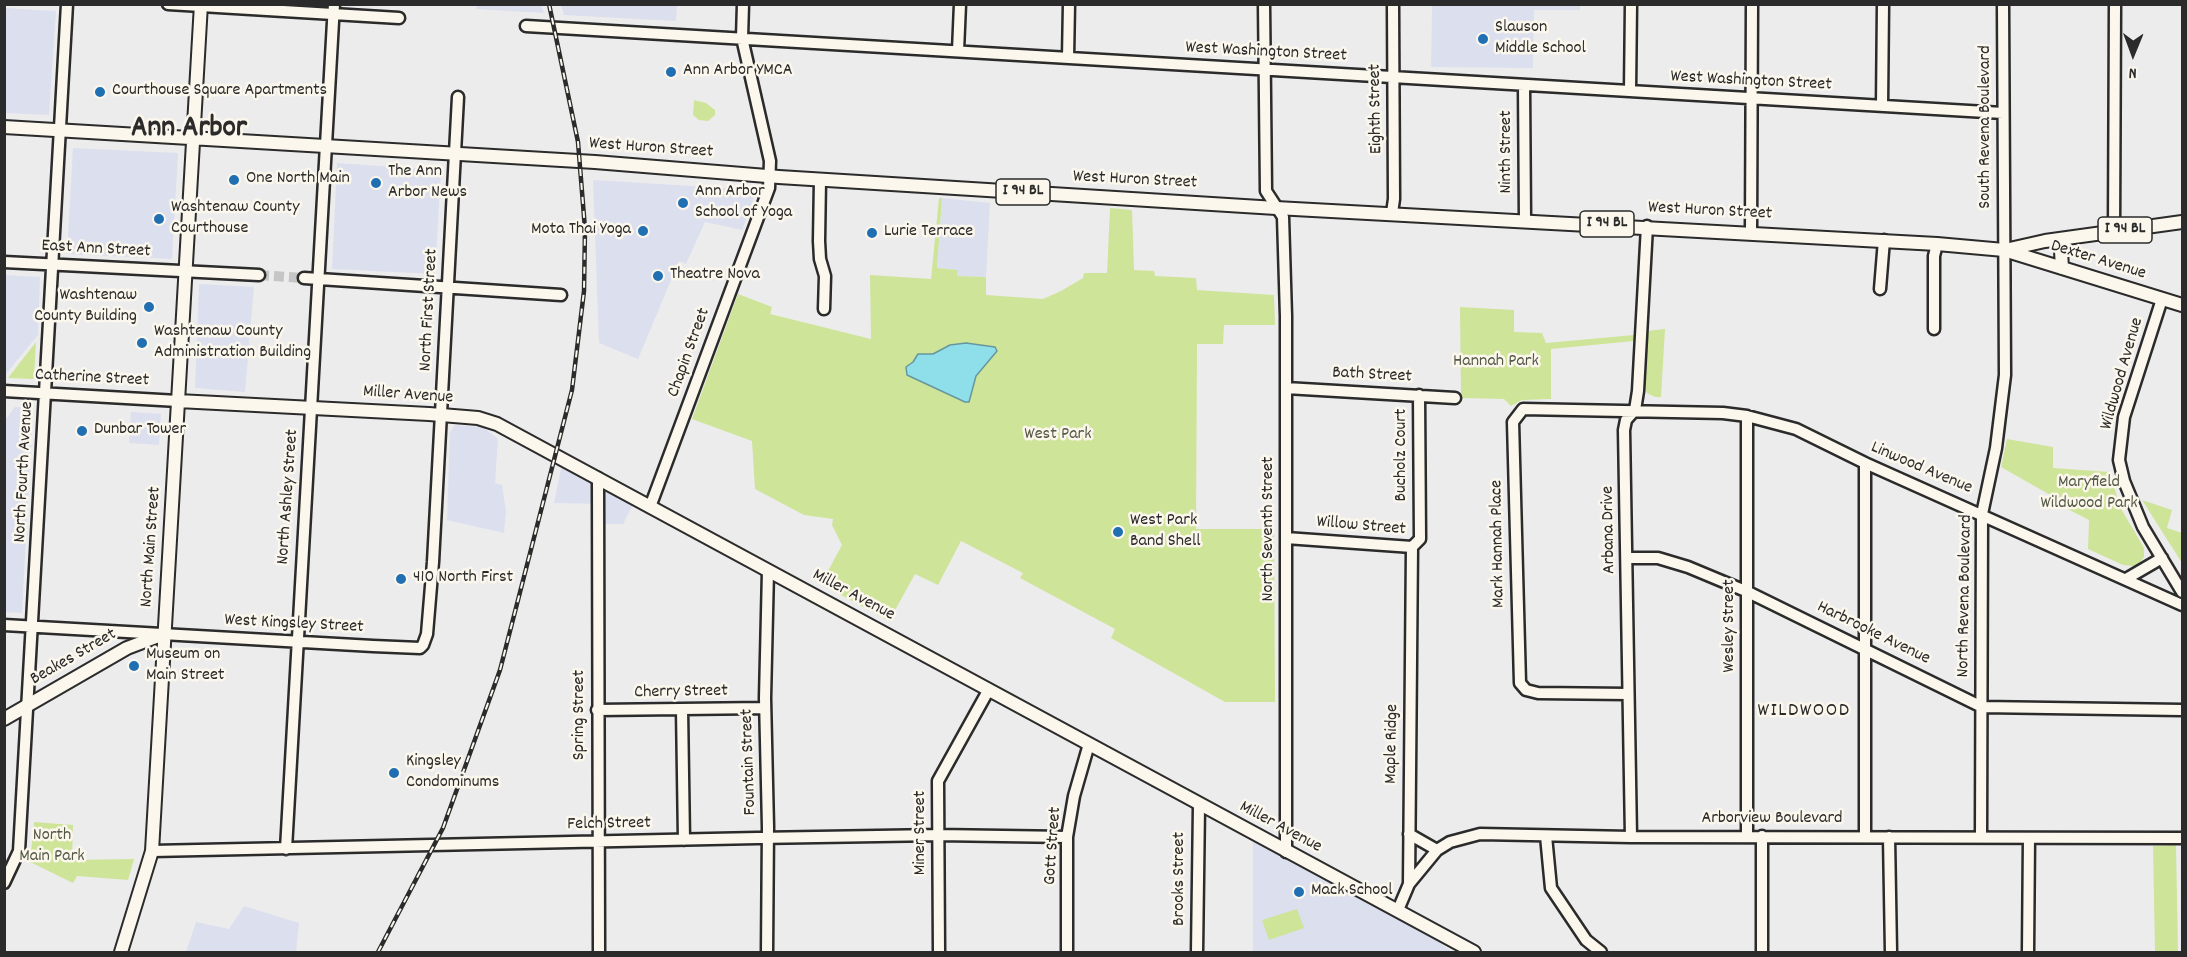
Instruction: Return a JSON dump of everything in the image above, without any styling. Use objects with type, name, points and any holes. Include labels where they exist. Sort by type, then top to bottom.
[{"type":"main road","name":"North Main Street","points":[[121,952],[152,851],[200,5]]},
{"type":"main road","name":"I 94 BL","points":[[4,127],[193,139]]},
{"type":"main road","name":"West Huron Street","points":[[193,139],[1276,208],[1884,240],[2004,250]]},
{"type":"main road","name":"I 94 BL","points":[[2004,250],[2067,238],[2182,222]]},
{"type":"main road","points":[[2062,268],[2061,251],[2067,238]]},
{"type":"main road","name":"Dexter Avenue","points":[[2004,250],[2182,305]]},
{"type":"main road","name":"Miller Avenue","points":[[178,401],[441,415],[478,418],[496,424],[1089,744],[1199,806],[1474,952]]},
{"type":"main road","name":"Beakes Street","points":[[4,719],[127,648],[164,634]]},
{"type":"street","name":"North Fourth Avenue","points":[[4,883],[19,851],[67,4]]},
{"type":"street","points":[[168,4],[334,9],[399,18]]},
{"type":"street","points":[[742,4],[742,39],[770,161],[770,176]]},
{"type":"street","points":[[958,51],[960,4]]},
{"type":"street","points":[[1068,58],[1070,4]]},
{"type":"street","name":"North Seventh Street","points":[[1264,4],[1266,191],[1283,217],[1286,388],[1286,852]]},
{"type":"street","name":"Eighth Street","points":[[1392,213],[1394,199],[1393,4]]},
{"type":"street","points":[[1630,91],[1631,4]]},
{"type":"street","points":[[1751,233],[1752,4]]},
{"type":"street","points":[[1882,106],[1883,4]]},
{"type":"street","name":"South Revena Boulevard","points":[[2003,4],[2004,250]]},
{"type":"street","points":[[2114,231],[2115,4]]},
{"type":"street","name":"North Ashley Street","points":[[286,849],[296,642],[334,9]]},
{"type":"street","name":"West Washington Street","points":[[526,26],[2003,113]]},
{"type":"street","name":"Ninth Street","points":[[1524,85],[1525,220]]},
{"type":"street","name":"North First Street","points":[[421,647],[427,634],[458,97]]},
{"type":"street","name":"Chapin Street","points":[[650,507],[769,188],[770,176]]},
{"type":"street","points":[[820,180],[819,238],[820,259],[825,276],[824,309]]},
{"type":"street","name":"Arbana Drive","points":[[1631,837],[1624,430],[1626,420],[1635,410],[1647,226]]},
{"type":"street","points":[[1880,289],[1884,240]]},
{"type":"street","points":[[1934,330],[1934,256],[1937,244]]},
{"type":"street","name":"North Revena Boulevard","points":[[1981,837],[1982,514],[2003,402],[2004,250]]},
{"type":"street","name":"East Ann Street","points":[[4,262],[259,275]]},
{"type":"street","points":[[304,278],[561,295]]},
{"type":"street","name":"Wildwood Avenue","points":[[2162,298],[2124,417],[2120,460],[2124,481],[2143,527],[2182,592]]},
{"type":"street","name":"Bath Street","points":[[1286,388],[1419,394],[1455,398]]},
{"type":"street","name":"Catherine Street","points":[[4,391],[178,401]]},
{"type":"street","name":"Bucholz Court","points":[[1412,547],[1420,539],[1419,394]]},
{"type":"street","name":"Mark Hannah Place","points":[[1628,694],[1538,693],[1526,690],[1520,683],[1514,422],[1519,411],[1531,407],[1635,410]]},
{"type":"street","name":"Linwood Avenue","points":[[1635,410],[1747,416],[1796,429],[1864,463],[2182,605]]},
{"type":"street","name":"Wesley Street","points":[[1747,416],[1747,836]]},
{"type":"street","points":[[1864,463],[1865,837]]},
{"type":"street","name":"Spring Street","points":[[598,478],[599,952]]},
{"type":"street","name":"Willow Street","points":[[1286,538],[1412,547],[1410,604]]},
{"type":"street","name":"Harbrooke Avenue","points":[[1627,558],[1658,558],[1688,567],[1748,592],[1982,707],[2182,710]]},
{"type":"street","points":[[2126,579],[2162,558]]},
{"type":"street","name":"Fountain Street","points":[[767,952],[768,838],[765,708],[768,571]]},
{"type":"street","name":"Maple Ridge","points":[[1409,884],[1410,604]]},
{"type":"street","name":"West Kingsley Street","points":[[4,625],[421,647]]},
{"type":"street","name":"Miner Street","points":[[939,952],[938,781],[988,691]]},
{"type":"street","name":"Cherry Street","points":[[597,710],[765,708]]},
{"type":"street","points":[[682,709],[684,840]]},
{"type":"street","name":"Gott Street","points":[[1067,952],[1067,837],[1074,796],[1089,744]]},
{"type":"street","name":"Brooks Street","points":[[1197,952],[1199,806]]},
{"type":"street","points":[[1409,834],[1437,850]]},
{"type":"street","name":"Arborview Boulevard","points":[[1398,910],[1409,884],[1437,850],[1464,836],[1480,834],[1631,837],[2182,837]]},
{"type":"street","name":"Felch Street","points":[[152,851],[938,835],[1067,837]]},
{"type":"street","points":[[1546,836],[1551,888],[1586,940],[1601,952]]},
{"type":"street","points":[[1762,836],[1762,952]]},
{"type":"street","points":[[1889,837],[1891,952]]},
{"type":"street","points":[[2028,952],[2029,838]]},
{"type":"shaded area","name":"Slauson Middle School","points":[[1580,4],[1580,10],[1534,10],[1533,68],[1431,67],[1432,5]]},
{"type":"shaded area","points":[[477,5],[541,5],[544,13],[476,9]]},
{"type":"shaded area","points":[[561,5],[677,5],[676,21],[564,15]]},
{"type":"shaded area","points":[[5,8],[56,11],[49,115],[5,113]]},
{"type":"shaded area","points":[[73,148],[178,153],[172,259],[67,254]]},
{"type":"shaded area","points":[[337,163],[441,170],[435,274],[332,269]]},
{"type":"shaded area","points":[[593,180],[757,190],[742,230],[705,222],[686,264],[679,261],[638,359],[599,343]]},
{"type":"shaded area","points":[[942,198],[990,203],[986,277],[957,276],[958,270],[937,268]]},
{"type":"shaded area","points":[[5,275],[40,277],[38,335],[5,375]]},
{"type":"shaded area","points":[[199,284],[254,287],[245,392],[195,388]]},
{"type":"shaded area","points":[[15,407],[33,408],[22,613],[4,612],[5,420]]},
{"type":"shaded area","points":[[131,412],[161,414],[159,445],[129,443]]},
{"type":"shaded area","points":[[455,425],[483,427],[498,439],[495,483],[502,485],[506,512],[504,533],[447,520],[450,432]]},
{"type":"shaded area","points":[[562,464],[634,503],[623,524],[604,524],[603,504],[554,503]]},
{"type":"shaded area","name":"Mack School","points":[[1253,841],[1439,942],[1452,952],[1253,952]]},
{"type":"shaded area","points":[[244,906],[299,923],[296,952],[186,952],[196,922],[229,929]]},
{"type":"green space","points":[[694,100],[706,103],[715,110],[715,115],[708,121],[699,120],[693,115]]},
{"type":"green space","name":"West Park","points":[[939,198],[942,198],[937,268],[958,270],[957,276],[986,277],[986,295],[1043,299],[1083,278],[1084,273],[1107,273],[1110,208],[1132,210],[1134,270],[1154,271],[1155,276],[1196,278],[1197,290],[1274,295],[1275,325],[1224,325],[1223,344],[1197,344],[1196,529],[1274,529],[1275,702],[1225,702],[1111,638],[1115,629],[1020,578],[1023,573],[961,541],[938,585],[915,574],[889,621],[821,584],[842,545],[832,525],[833,519],[804,515],[755,489],[752,441],[692,419],[738,294],[772,307],[770,314],[871,339],[870,275],[931,279]]},
{"type":"green space","name":"Hannah Park","points":[[1460,307],[1514,310],[1514,332],[1542,333],[1546,343],[1634,335],[1634,341],[1551,349],[1551,399],[1522,400],[1511,406],[1504,399],[1461,398]]},
{"type":"green space","points":[[1665,329],[1661,397],[1655,397],[1647,393],[1644,384],[1647,331]]},
{"type":"green space","points":[[36,342],[34,379],[8,378]]},
{"type":"green space","name":"Maryfield Wildwood Park","points":[[2007,439],[2053,447],[2053,468],[2110,472],[2120,507],[2144,548],[2144,557],[2140,563],[2134,566],[2123,565],[2088,549],[2089,520],[2052,501],[2052,496],[2001,467]]},
{"type":"green space","name":"Maryfield Wildwood Park","points":[[2142,500],[2172,510],[2167,528],[2182,533],[2182,563]]},
{"type":"green space","name":"North Main Park","points":[[34,822],[73,825],[72,860],[134,859],[128,880],[77,876],[73,883],[30,862]]},
{"type":"green space","points":[[2176,845],[2178,952],[2155,952],[2153,846]]},
{"type":"green space","points":[[1297,909],[1304,928],[1269,940],[1262,920]]},
{"type":"water","points":[[966,343],[995,347],[997,351],[976,376],[969,402],[907,375],[906,367],[918,354],[933,354],[950,345]]},
{"type":"tunnel","points":[[259,275],[304,278]]},
{"type":"railway","points":[[378,952],[443,828],[500,670],[572,390],[584,291],[585,229],[578,142],[549,4]]},
{"type":"place","name":"Slauson Middle School","points":[[1483,39]]},
{"type":"place","name":"Ann Arbor YMCA","points":[[671,72]]},
{"type":"place","name":"Courthouse Square Apartments","points":[[100,92]]},
{"type":"place","name":"One North Main","points":[[234,180]]},
{"type":"place","name":"The Ann Arbor News","points":[[376,183]]},
{"type":"place","name":"Ann Arbor School of Yoga","points":[[683,203]]},
{"type":"place","name":"Washtenaw County Courthouse","points":[[159,219]]},
{"type":"place","name":"Mota Thai Yoga","points":[[643,231]]},
{"type":"place","name":"Lurie Terrace","points":[[872,233]]},
{"type":"place","name":"Theatre Nova","points":[[658,276]]},
{"type":"place","name":"Washtenaw County Building","points":[[149,307]]},
{"type":"place","name":"Washtenaw County Administration Building","points":[[142,343]]},
{"type":"place","name":"Dunbar Tower","points":[[82,431]]},
{"type":"place","name":"West Park Band Shell","points":[[1118,532]]},
{"type":"place","name":"410 North First","points":[[401,579]]},
{"type":"place","name":"Museum on Main Street","points":[[134,666]]},
{"type":"place","name":"Kingsley Condominums","points":[[394,773]]},
{"type":"place","name":"Mack School","points":[[1299,892]]},
{"type":"district","name":"Ann Arbor","points":[[189,131]]},
{"type":"district","name":"WILDWOOD","points":[[1804,712]]}]
